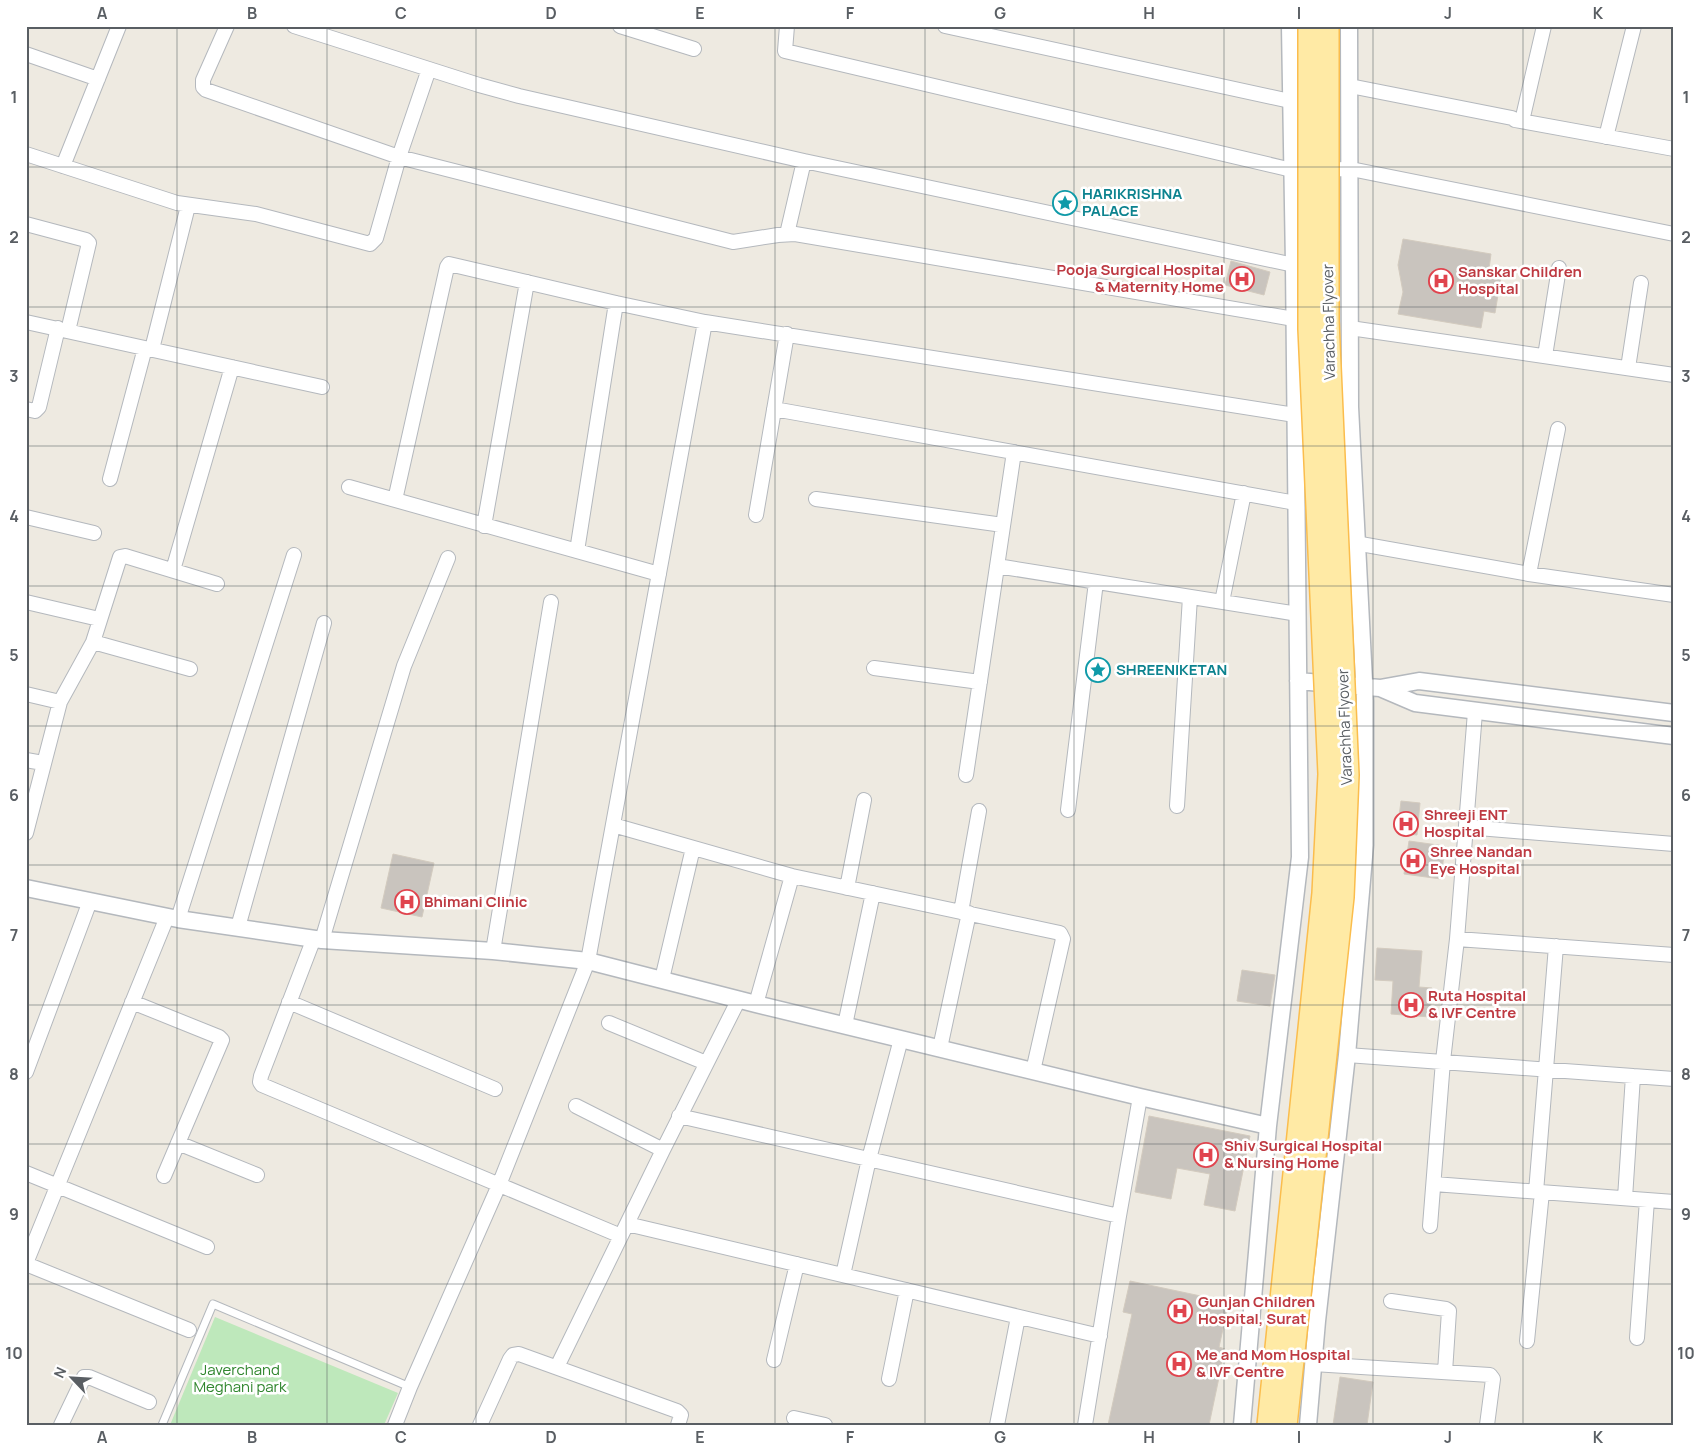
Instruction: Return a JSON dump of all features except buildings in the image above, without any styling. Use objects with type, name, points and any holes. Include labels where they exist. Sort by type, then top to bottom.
[{"type":"main road","name":"Varachha Flyover","points":[[1268,1425],[1322,893],[1329,774],[1309,329],[1309,26]]},
{"type":"main road","name":"Varachha Flyover","points":[[1286,1425],[1343,898],[1348,775],[1328,321],[1328,26]]},
{"type":"street","points":[[63,166],[119,26]]},
{"type":"street","points":[[227,26],[203,80],[203,87],[206,90],[399,158],[726,241],[740,241],[787,234],[1294,319]]},
{"type":"street","points":[[294,26],[519,96],[804,162],[1294,265]]},
{"type":"street","points":[[620,26],[694,49]]},
{"type":"street","points":[[787,26],[785,51],[1292,170],[1351,169],[1674,234]]},
{"type":"street","points":[[944,26],[1290,102]]},
{"type":"street","points":[[1242,1425],[1268,1126],[1300,857],[1290,26]]},
{"type":"street","points":[[1308,1425],[1347,1055],[1365,845],[1372,687],[1355,543],[1350,407],[1351,169],[1349,26]]},
{"type":"street","points":[[1522,121],[1544,26]]},
{"type":"street","points":[[1606,137],[1634,26]]},
{"type":"street","points":[[26,54],[98,80]]},
{"type":"street","points":[[26,154],[188,206],[256,214],[370,244],[376,238],[399,158],[428,69]]},
{"type":"street","points":[[1350,86],[1522,121],[1674,149]]},
{"type":"street","points":[[787,234],[804,162]]},
{"type":"street","points":[[110,479],[188,206]]},
{"type":"street","points":[[26,224],[86,240],[89,243],[39,407],[36,411],[26,409]]},
{"type":"street","points":[[395,500],[448,265],[451,264],[706,322],[1296,414]]},
{"type":"street","points":[[1545,356],[1559,268]]},
{"type":"street","points":[[484,526],[527,282]]},
{"type":"street","points":[[1628,368],[1641,283]]},
{"type":"street","points":[[578,551],[616,303]]},
{"type":"street","points":[[26,322],[322,387]]},
{"type":"street","points":[[395,1425],[498,1185],[588,961],[706,322]]},
{"type":"street","points":[[1350,328],[1674,375]]},
{"type":"street","points":[[756,515],[787,334]]},
{"type":"street","points":[[173,570],[232,367]]},
{"type":"street","points":[[774,409],[1296,503]]},
{"type":"street","points":[[1529,574],[1558,429]]},
{"type":"street","points":[[966,775],[1014,452]]},
{"type":"street","points":[[349,487],[659,574]]},
{"type":"street","points":[[1222,602],[1244,493]]},
{"type":"street","points":[[816,499],[1003,525]]},
{"type":"street","points":[[26,517],[94,533]]},
{"type":"street","points":[[1355,543],[1529,574],[1674,595]]},
{"type":"street","points":[[189,1330],[26,1263],[132,1002],[172,918],[294,555]]},
{"type":"street","points":[[26,833],[60,702],[93,642],[120,557],[125,556],[218,584]]},
{"type":"street","points":[[448,558],[404,666],[318,939],[289,1002],[261,1076],[260,1082],[262,1085],[498,1185],[624,1230],[797,1264],[1100,1336]]},
{"type":"street","points":[[997,566],[1298,614]]},
{"type":"street","points":[[1068,810],[1096,582]]},
{"type":"street","points":[[1177,806],[1190,597]]},
{"type":"street","points":[[26,602],[100,619]]},
{"type":"street","points":[[493,951],[551,602]]},
{"type":"street","points":[[238,927],[324,623]]},
{"type":"street","points":[[93,642],[190,669]]},
{"type":"street","points":[[874,668],[980,682]]},
{"type":"street","points":[[1298,681],[1372,687],[1419,681],[1674,713]]},
{"type":"street","points":[[1372,687],[1415,703],[1674,736]]},
{"type":"street","points":[[26,694],[60,702]]},
{"type":"street","points":[[1430,1226],[1443,1062],[1457,939],[1475,712]]},
{"type":"street","points":[[26,760],[43,763]]},
{"type":"street","points":[[847,888],[864,800]]},
{"type":"street","points":[[940,1048],[965,912],[979,812]]},
{"type":"street","points":[[613,825],[792,876],[1057,931],[1063,939],[1033,1071]]},
{"type":"street","points":[[1466,828],[1674,844]]},
{"type":"street","points":[[662,979],[693,848]]},
{"type":"street","points":[[756,1004],[792,876]]},
{"type":"street","points":[[26,888],[172,918],[318,939],[493,951],[588,961],[756,1004],[1268,1126]]},
{"type":"street","points":[[845,1025],[873,893]]},
{"type":"street","points":[[26,1072],[31,1041],[90,901]]},
{"type":"street","points":[[1457,939],[1674,954]]},
{"type":"street","points":[[1528,1341],[1539,1192],[1545,1069],[1556,946]]},
{"type":"street","points":[[557,1367],[679,1116],[739,999]]},
{"type":"street","points":[[132,1002],[219,1036],[222,1040],[164,1176]]},
{"type":"street","points":[[289,1002],[495,1089]]},
{"type":"street","points":[[609,1023],[706,1063]]},
{"type":"street","points":[[843,1275],[869,1159],[901,1039]]},
{"type":"street","points":[[1347,1055],[1674,1079]]},
{"type":"street","points":[[1625,1198],[1632,1076]]},
{"type":"street","points":[[1085,1425],[1140,1097]]},
{"type":"street","points":[[576,1106],[663,1150]]},
{"type":"street","points":[[679,1116],[1119,1216]]},
{"type":"street","points":[[178,1143],[256,1175]]},
{"type":"street","points":[[26,1174],[207,1247]]},
{"type":"street","points":[[1434,1184],[1674,1202]]},
{"type":"street","points":[[1637,1338],[1647,1200]]},
{"type":"street","points":[[774,1360],[797,1264]]},
{"type":"street","points":[[889,1379],[907,1290]]},
{"type":"street","points":[[1391,1301],[1449,1311],[1445,1372]]},
{"type":"street","points":[[997,1425],[1018,1317]]},
{"type":"street","points":[[480,1425],[510,1359],[513,1355],[519,1354],[677,1411],[680,1415],[678,1425]]},
{"type":"street","points":[[1313,1364],[1487,1375],[1493,1379],[1487,1425]]},
{"type":"street","points":[[61,1425],[84,1377],[89,1377],[149,1402]]},
{"type":"street","points":[[794,1418],[825,1425]]},
{"type":"lane","points":[[162,1425],[213,1304],[410,1387]]},
{"type":"green space","name":"Javerchand Meghani park","points":[[215,1317],[398,1393],[384,1425],[170,1425]]},
{"type":"place","name":"HARIKRISHNA PALACE","points":[[1065,203]]},
{"type":"place","name":"Pooja Surgical Hospital & Maternity Home","points":[[1242,279]]},
{"type":"place","name":"Sanskar Children Hospital","points":[[1441,281]]},
{"type":"place","name":"SHREENIKETAN","points":[[1098,670]]},
{"type":"place","name":"Shreeji ENT Hospital","points":[[1406,824]]},
{"type":"place","name":"Shree Nandan Eye Hospital","points":[[1413,861]]},
{"type":"place","name":"Bhimani Clinic","points":[[407,902]]},
{"type":"place","name":"Ruta Hospital & IVF Centre","points":[[1411,1005]]},
{"type":"place","name":"Shiv Surgical Hospital & Nursing Home","points":[[1206,1155]]},
{"type":"place","name":"Gunjan Children Hospital, Surat","points":[[1180,1311]]},
{"type":"place","name":"Me and Mom Hospital & IVF Centre","points":[[1179,1364]]}]
